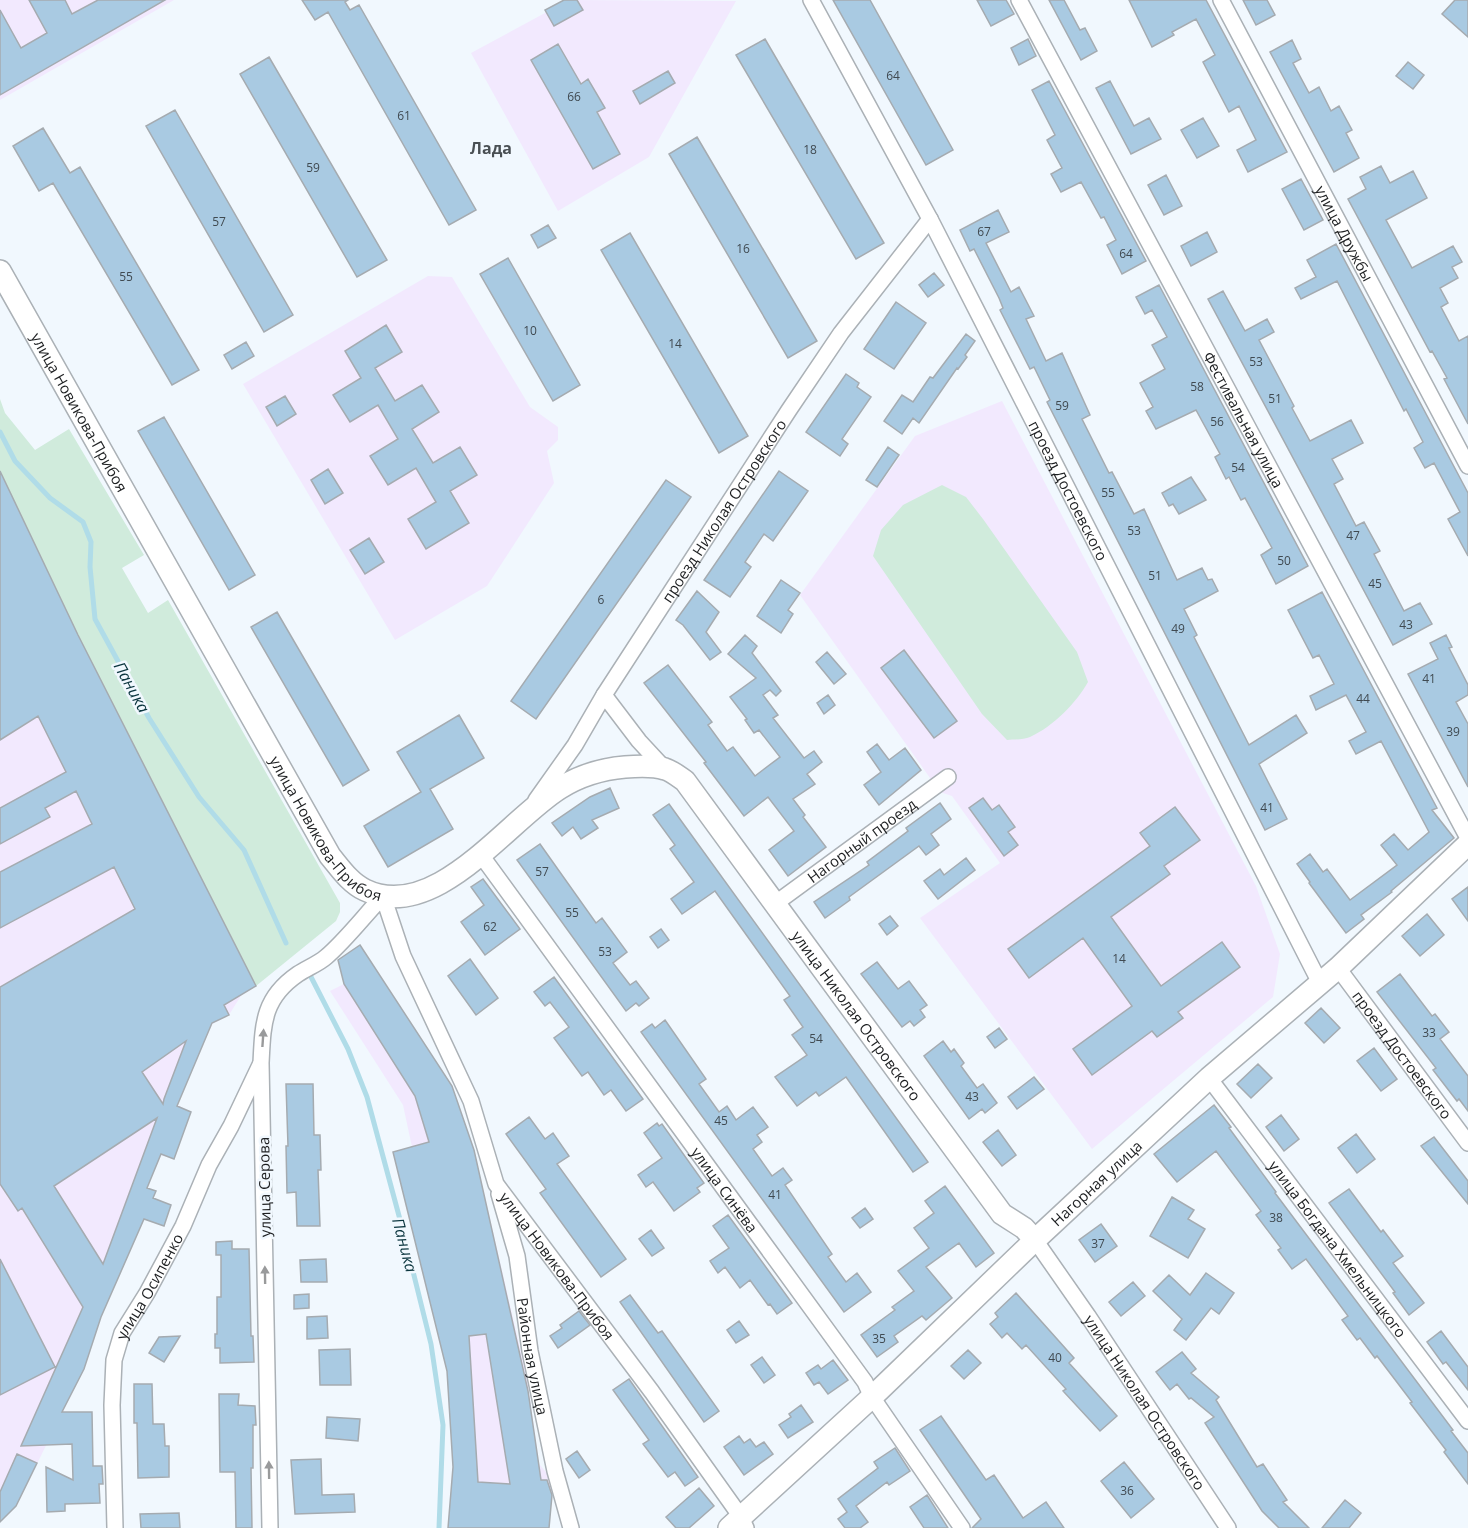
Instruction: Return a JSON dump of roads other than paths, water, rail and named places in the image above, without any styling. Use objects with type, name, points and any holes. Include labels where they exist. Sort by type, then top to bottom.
[{"type":"street","name":"проезд Достоевского","points":[[811,0],[930,219],[1320,983]]},
{"type":"street","name":"Фестивальная улица","points":[[1018,0],[1468,838]]},
{"type":"street","name":"улица Дружбы","points":[[1221,0],[1468,466]]},
{"type":"street","name":"проезд Николая Островского","points":[[529,811],[575,745],[604,695],[841,333],[930,219]]},
{"type":"street","name":"улица Новикова-Прибоя","points":[[0,271],[330,856],[352,881],[365,890],[383,896],[403,956],[471,1101],[496,1184],[652,1392],[739,1524]]},
{"type":"street","points":[[604,695],[639,741],[665,769]]},
{"type":"street","points":[[383,896],[406,896],[440,885],[481,855],[529,811],[561,787],[588,774],[613,768],[638,766],[665,769]]},
{"type":"street","name":"улица Николая Островского","points":[[665,769],[685,781],[1002,1214],[1024,1228],[1035,1240],[1228,1528]]},
{"type":"street","name":"Нагорный проезд","points":[[776,903],[948,777]]},
{"type":"street","name":"Нагорная улица","points":[[739,1524],[1035,1240],[1209,1078],[1338,968],[1468,844]]},
{"type":"street","name":"улица Синёва","points":[[481,855],[865,1382],[872,1397],[962,1528]]},
{"type":"street","name":"улица Серова","points":[[270,1528],[261,1062],[265,1017],[270,1003],[282,987],[298,973],[326,958],[383,896]]},
{"type":"street","name":"проезд Достоевского","points":[[1338,968],[1468,1143]]},
{"type":"street","name":"улица Осипенко","points":[[115,1528],[112,1406],[114,1360],[122,1333],[147,1293],[178,1235],[209,1165],[231,1126],[261,1062]]},
{"type":"street","name":"улица Богдана Хмельницкого","points":[[1209,1078],[1468,1421]]},
{"type":"street","name":"Районная улица","points":[[496,1184],[517,1256],[530,1351],[555,1471],[571,1528]]},
{"type":"waterway","name":"Паника","points":[[0,432],[15,461],[50,498],[83,522],[91,542],[90,567],[95,619],[149,718],[199,797],[244,850],[286,943]]},
{"type":"waterway","name":"Паника","points":[[310,975],[348,1049],[367,1097],[431,1344],[443,1425],[439,1528]]},
{"type":"district","name":"Лада","points":[[491,148]]}]
